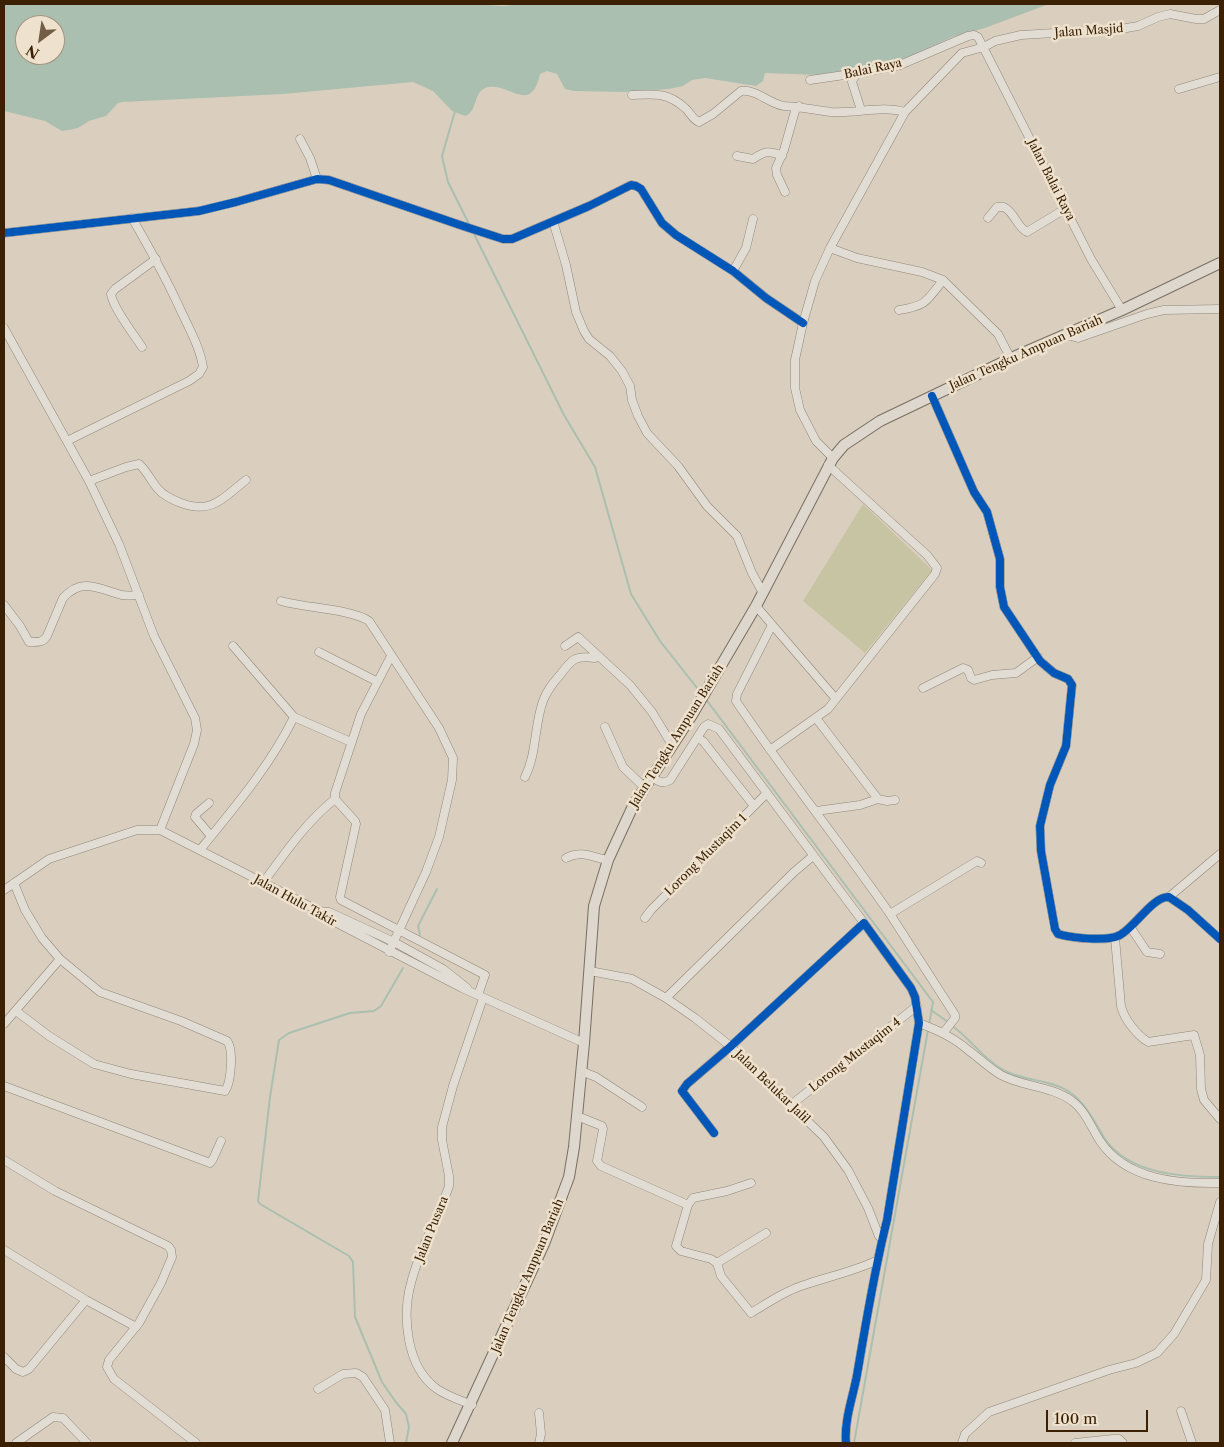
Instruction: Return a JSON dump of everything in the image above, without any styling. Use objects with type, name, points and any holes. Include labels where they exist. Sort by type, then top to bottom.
[{"type":"main road","name":"Jalan Tengku Ampuan Bariah","points":[[452,1443],[472,1404],[544,1244],[564,1192],[572,1160],[577,1116],[590,971],[591,928],[594,906],[608,860],[634,806],[692,715],[756,606],[831,462],[844,445],[880,421],[1220,263]]},
{"type":"street","name":"Jalan Masjid","points":[[836,699],[935,574],[937,568],[927,555],[831,462],[816,441],[800,410],[795,388],[795,360],[802,323],[815,281],[830,248],[905,112],[962,53],[984,47],[995,41],[1021,36],[1127,28],[1138,26],[1170,14],[1204,19],[1220,10]]},
{"type":"street","name":"Balai Raya","points":[[810,80],[856,74],[900,65],[968,36],[974,35],[978,37],[984,47]]},
{"type":"street","name":"Jalan Balai Raya","points":[[984,47],[1091,259],[1122,310]]},
{"type":"street","points":[[856,74],[852,82],[861,110]]},
{"type":"street","points":[[1179,89],[1220,77]]},
{"type":"street","points":[[632,95],[667,95],[688,110],[698,122],[713,114],[741,91],[754,92],[783,106],[799,106],[832,112],[892,108],[905,112]]},
{"type":"street","points":[[784,192],[776,172],[795,111],[799,106]]},
{"type":"street","points":[[300,139],[310,158],[317,179]]},
{"type":"street","points":[[737,156],[753,159],[766,151],[772,151],[782,156]]},
{"type":"street","points":[[4,233],[199,210],[236,202],[317,179],[329,180],[503,239],[519,238],[631,185],[641,189],[662,223],[676,236],[733,271],[766,298],[802,323]]},
{"type":"street","points":[[988,218],[997,207],[1004,207],[1014,215],[1022,229],[1027,232],[1065,209]]},
{"type":"street","points":[[67,441],[189,381],[199,374],[203,367],[198,349],[156,259],[132,218]]},
{"type":"street","points":[[733,271],[746,248],[753,219]]},
{"type":"street","points":[[553,221],[566,265],[576,312],[584,332],[622,371],[630,386],[632,400],[638,416],[647,433],[678,466],[708,506],[738,536],[752,573],[763,593]]},
{"type":"street","points":[[830,248],[858,258],[922,272],[943,280],[998,334],[1011,359]]},
{"type":"street","points":[[142,347],[111,299],[111,294],[156,259]]},
{"type":"street","points":[[899,310],[917,307],[926,302],[943,280]]},
{"type":"street","points":[[1067,335],[1078,338],[1164,310],[1220,309]]},
{"type":"street","points":[[4,328],[90,481],[119,544],[154,636],[195,718],[197,730],[194,744],[160,830]]},
{"type":"street","points":[[932,396],[974,492],[987,512],[1000,559],[1000,587],[1004,607],[1038,657],[1054,672],[1068,679],[1073,689],[1066,746],[1050,785],[1040,826],[1041,850],[1052,920],[1056,932],[1060,935],[1115,938],[1131,928],[1158,900],[1169,897],[1220,854]]},
{"type":"street","points":[[90,481],[139,464],[165,496],[188,506],[202,508],[215,504],[246,480]]},
{"type":"street","points":[[4,605],[20,626],[29,642],[38,642],[46,639],[63,598],[77,588],[94,586],[124,596],[139,596]]},
{"type":"street","points":[[280,601],[297,606],[357,615],[364,618],[373,627],[390,656],[439,728],[452,758],[452,780],[439,837],[426,872],[390,952]]},
{"type":"street","points":[[756,606],[836,699],[828,709],[770,750]]},
{"type":"street","points":[[772,625],[737,694],[736,700],[770,750],[890,914],[955,1015],[954,1020],[945,1031]]},
{"type":"street","points":[[565,646],[578,637],[630,685],[652,712],[672,745]]},
{"type":"street","points":[[233,646],[294,717],[351,742]]},
{"type":"street","points":[[320,652],[376,681]]},
{"type":"street","points":[[390,656],[360,714],[335,793],[336,799],[356,824],[340,897],[341,900],[399,930]]},
{"type":"street","points":[[525,777],[531,764],[543,702],[550,686],[575,658],[581,656],[596,658],[598,656]]},
{"type":"street","points":[[923,688],[963,668],[968,670],[971,678],[974,680],[992,675],[1016,673],[1038,657]]},
{"type":"street","points":[[200,850],[245,794],[277,748],[294,717]]},
{"type":"street","points":[[816,718],[878,799]]},
{"type":"street","points":[[652,777],[666,783],[670,780],[704,727],[708,724],[719,729],[911,988],[917,1006],[921,1023],[849,1413],[846,1443]]},
{"type":"street","points":[[604,727],[622,767],[645,788]]},
{"type":"street","points":[[697,738],[703,741],[754,806]]},
{"type":"street","name":"Lorong Mustaqim 1","points":[[645,918],[768,793]]},
{"type":"street","points":[[263,883],[296,837],[320,812],[336,799]]},
{"type":"street","points":[[816,811],[860,805],[878,799],[895,800]]},
{"type":"street","points":[[209,804],[196,814],[195,817],[211,836]]},
{"type":"street","name":"Jalan Hulu Takir","points":[[4,890],[49,859],[137,830],[160,830],[319,911],[326,918],[390,952],[481,997],[584,1043]]},
{"type":"street","points":[[566,858],[574,854],[583,853],[608,860]]},
{"type":"street","points":[[666,998],[794,872],[813,856]]},
{"type":"street","points":[[890,914],[977,861],[981,862]]},
{"type":"street","points":[[14,883],[25,910],[38,932],[60,959],[100,992],[181,1021],[227,1041],[231,1046],[229,1082],[225,1091],[131,1074],[94,1064],[49,1036],[16,1011]]},
{"type":"street","points":[[1169,897],[1188,910],[1220,940]]},
{"type":"street","points":[[319,911],[330,912],[394,942],[443,969],[464,984],[468,990]]},
{"type":"street","points":[[714,1133],[682,1091],[687,1084],[730,1047],[864,923]]},
{"type":"street","points":[[1131,928],[1147,952],[1160,954]]},
{"type":"street","name":"Jalan Pusara","points":[[399,930],[485,975],[481,997],[442,1127],[442,1140],[449,1176],[449,1186],[414,1274],[406,1300],[409,1342],[416,1362],[425,1377],[435,1388],[472,1404]]},
{"type":"street","points":[[1115,938],[1121,1006],[1124,1017],[1143,1039],[1148,1042],[1194,1035],[1200,1055],[1201,1089],[1204,1100],[1220,1119]]},
{"type":"street","points":[[4,1024],[60,959]]},
{"type":"street","name":"Jalan Belukar Jalil","points":[[590,971],[632,979],[666,998],[695,1018],[730,1047],[792,1104],[824,1137],[848,1170],[868,1208],[878,1236],[882,1239]]},
{"type":"street","name":"Lorong Mustaqim 4","points":[[792,1104],[917,1006]]},
{"type":"street","points":[[921,1023],[945,1031],[1000,1075],[1060,1094],[1072,1101],[1081,1110],[1106,1150],[1122,1163],[1146,1174],[1171,1181],[1192,1184],[1220,1183]]},
{"type":"street","points":[[581,1071],[596,1076],[642,1107]]},
{"type":"street","points":[[4,1086],[210,1163],[221,1141]]},
{"type":"street","points":[[577,1116],[602,1126],[597,1161],[601,1166],[688,1204]]},
{"type":"street","points":[[4,1160],[49,1188],[168,1246],[171,1250],[172,1257],[163,1278],[136,1326],[109,1360],[108,1368],[109,1373],[114,1379],[196,1443]]},
{"type":"street","points":[[750,1183],[727,1191],[693,1198],[688,1204],[676,1246],[681,1251],[711,1259],[717,1263],[721,1276],[751,1313],[797,1288],[858,1269],[878,1260]]},
{"type":"street","points":[[962,1443],[965,1434],[989,1412],[1109,1370],[1136,1363],[1156,1353],[1174,1334],[1206,1280],[1208,1244],[1220,1202]]},
{"type":"street","points":[[717,1263],[766,1233]]},
{"type":"street","points":[[4,1250],[86,1300],[136,1326]]},
{"type":"street","points":[[4,1357],[16,1369],[23,1372],[29,1369],[86,1300]]},
{"type":"street","points":[[318,1389],[343,1374],[356,1373],[363,1377],[385,1410],[390,1443]]},
{"type":"street","points":[[1181,1411],[1192,1443]]},
{"type":"street","points":[[539,1413],[539,1443]]},
{"type":"street","points":[[19,1442],[53,1417],[58,1417],[63,1418],[87,1443]]},
{"type":"street","points":[[1075,1443],[1118,1439],[1123,1443]]},
{"type":"shaded area","points":[[4,4],[469,4],[504,6],[521,4],[1049,4],[985,28],[952,37],[901,61],[869,69],[821,75],[765,73],[763,81],[756,86],[705,78],[692,80],[683,86],[669,89],[624,92],[574,91],[565,89],[557,74],[547,71],[540,74],[536,86],[531,93],[525,95],[496,87],[483,89],[477,97],[472,110],[465,116],[452,111],[433,91],[413,82],[283,94],[123,102],[118,103],[106,116],[89,121],[78,128],[62,131],[45,121],[4,111]]},
{"type":"shaded area","points":[[863,504],[932,570],[865,653],[803,601]]},
{"type":"waterway","points":[[455,111],[442,156],[448,182],[470,226]]},
{"type":"waterway","points":[[473,232],[564,415],[595,467],[631,594],[660,641],[701,693]]},
{"type":"waterway","points":[[705,698],[933,1002],[929,1025]]},
{"type":"waterway","points":[[420,935],[418,926],[437,889]]},
{"type":"waterway","points":[[403,968],[381,1006],[374,1011],[350,1013],[289,1033],[279,1040],[270,1097],[258,1201],[260,1204],[349,1256],[353,1262],[355,1317],[382,1382],[406,1414],[409,1427],[406,1443]]},
{"type":"waterway","points":[[931,1010],[948,1022]]},
{"type":"waterway","points":[[951,1025],[989,1060],[1010,1074],[1052,1084],[1068,1091],[1080,1101],[1115,1151],[1128,1160],[1157,1171],[1173,1174],[1220,1177]]},
{"type":"waterway","points":[[854,1443],[928,1030]]},
{"type":"cycle path","points":[[4,233],[199,211],[317,179],[329,180],[503,239],[512,239],[589,206],[631,185],[641,189],[662,223],[676,235],[733,271],[766,298],[803,323]]},
{"type":"cycle path","points":[[932,396],[974,492],[987,512],[1000,559],[1000,587],[1004,607],[1040,661],[1054,673],[1068,679],[1072,685],[1066,746],[1050,785],[1040,826],[1041,851],[1055,929],[1058,934],[1071,937],[1089,939],[1114,937],[1126,931],[1150,906],[1163,898],[1169,897],[1188,910],[1220,939]]},
{"type":"cycle path","points":[[714,1133],[682,1091],[687,1084],[730,1047],[864,923],[911,988],[915,997],[919,1023],[887,1220],[848,1417],[846,1443]]}]
